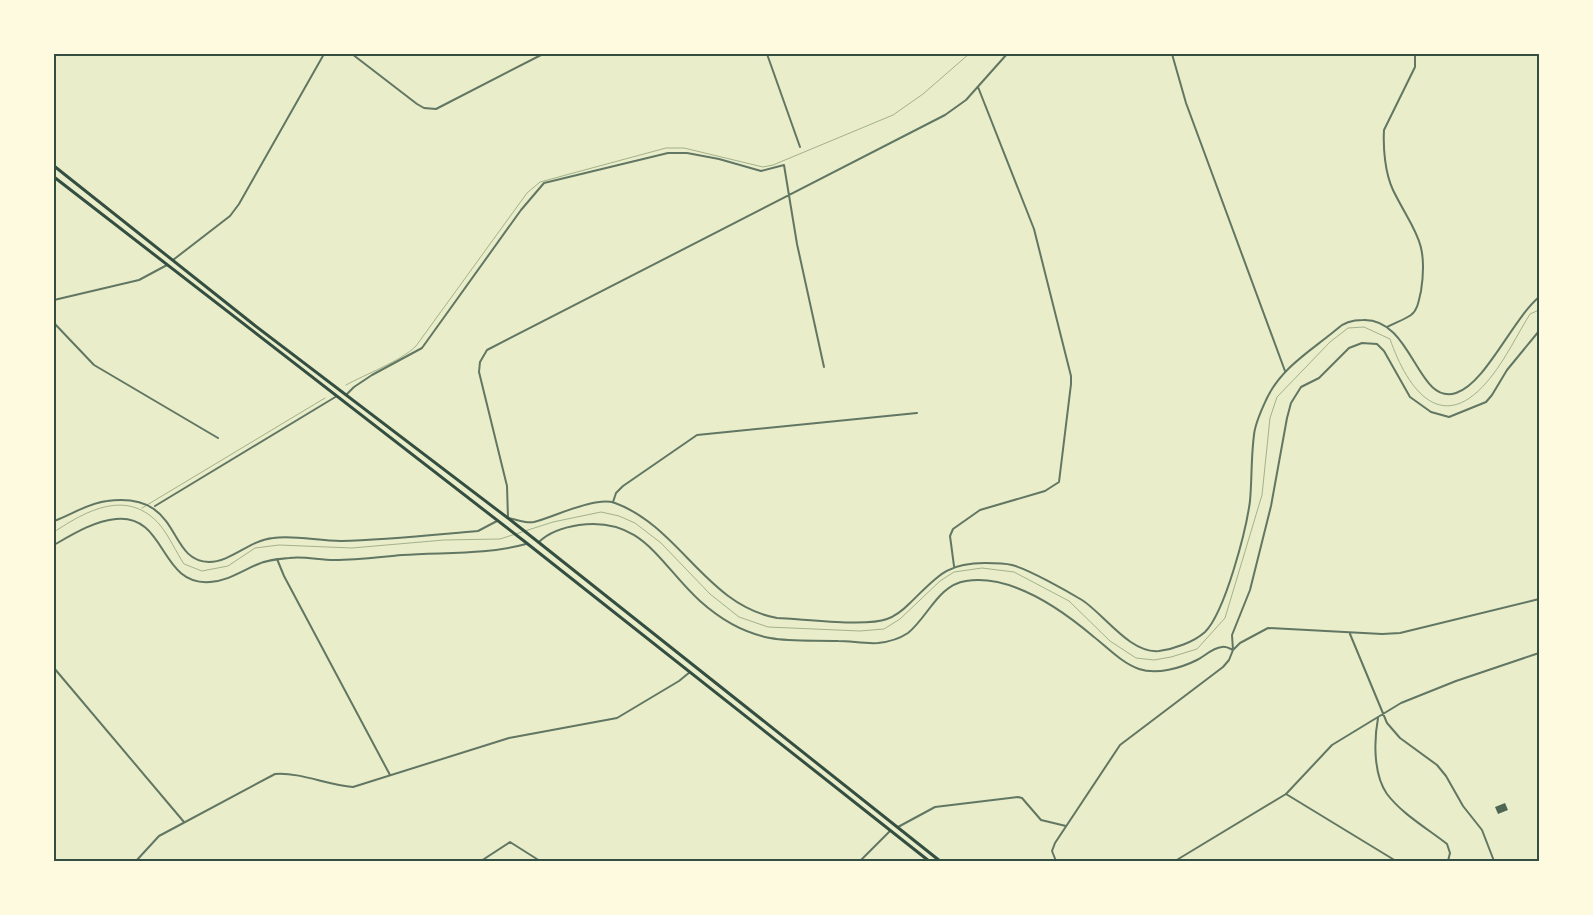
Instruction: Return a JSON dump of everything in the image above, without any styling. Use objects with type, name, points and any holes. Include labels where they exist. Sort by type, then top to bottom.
[{"type":"highway","points":[[54,166],[172,260],[531,536],[940,861]]},
{"type":"highway","points":[[54,177],[497,520],[929,861]]},
{"type":"highway","points":[[167,265],[172,260]]},
{"type":"street","points":[[172,260],[230,216],[239,204],[324,54]]},
{"type":"street","points":[[352,54],[417,104],[424,108],[436,109],[543,54]]},
{"type":"street","points":[[767,54],[800,147]]},
{"type":"street","points":[[1007,54],[966,100],[945,115],[487,350],[480,362],[479,372],[507,486],[508,518],[532,522],[592,504],[613,502],[646,518],[723,594],[763,616],[777,618],[861,622],[885,620],[907,606],[939,573],[954,566],[966,563],[1013,565],[1083,601],[1123,636],[1146,649],[1159,651],[1195,639],[1205,632],[1215,618],[1225,592],[1249,504],[1254,434],[1268,397],[1285,372],[1348,322],[1368,320],[1387,327],[1404,343],[1424,380],[1432,388],[1438,392],[1456,393],[1476,379],[1523,312],[1539,298]]},
{"type":"street","points":[[1172,54],[1186,104],[1285,372]]},
{"type":"street","points":[[1387,327],[1411,315],[1416,310],[1422,280],[1421,241],[1393,190],[1383,139],[1384,130],[1415,67],[1415,54]]},
{"type":"street","points":[[954,566],[950,536],[953,529],[980,510],[1045,491],[1059,482],[1072,384],[1072,376],[1034,229],[978,87]]},
{"type":"street","points":[[346,394],[354,386],[372,375],[422,348],[521,210],[544,183],[657,155],[687,153],[719,159],[761,171],[784,165],[788,195],[824,368]]},
{"type":"street","points":[[54,300],[139,280],[167,265]]},
{"type":"street","points":[[54,323],[94,364],[218,438]]},
{"type":"street","points":[[1056,861],[1052,851],[1066,826],[1120,745],[1223,667],[1229,660],[1233,650],[1232,635],[1250,590],[1271,506],[1287,418],[1291,403],[1300,387],[1319,378],[1348,348],[1362,343],[1377,344],[1384,351],[1410,397],[1432,412],[1449,417],[1486,402],[1492,396],[1507,370],[1539,331]]},
{"type":"street","points":[[154,507],[337,396]]},
{"type":"street","points":[[613,502],[616,493],[623,486],[697,435],[917,413]]},
{"type":"street","points":[[54,521],[105,501],[132,500],[154,507],[166,518],[188,554],[210,562],[271,538],[340,541],[468,532],[478,531],[497,520]]},
{"type":"street","points":[[54,545],[92,525],[115,519],[128,519],[148,528],[169,562],[181,574],[198,581],[210,582],[235,576],[256,564],[276,559],[304,557],[339,560],[455,554],[525,542]]},
{"type":"street","points":[[538,542],[544,536],[571,526],[589,524],[616,525],[643,541],[702,603],[745,631],[773,639],[877,644],[894,640],[907,633],[944,591],[965,581],[995,580],[1068,614],[1126,663],[1140,670],[1166,670],[1184,665],[1215,649],[1222,647],[1233,650],[1268,628],[1350,633],[1400,633],[1539,599]]},
{"type":"street","points":[[276,559],[390,775]]},
{"type":"street","points":[[1350,633],[1386,723],[1400,738],[1437,765],[1446,776],[1463,806],[1482,830],[1494,861]]},
{"type":"street","points":[[1175,861],[1286,794],[1332,744],[1384,715],[1401,703],[1456,681],[1539,653]]},
{"type":"street","points":[[54,668],[184,822]]},
{"type":"street","points":[[136,861],[159,836],[275,774],[285,773],[337,786],[353,787],[510,738],[617,718],[679,681],[690,672]]},
{"type":"street","points":[[1378,718],[1376,756],[1386,793],[1399,807],[1448,844],[1450,853],[1448,861]]},
{"type":"street","points":[[1286,794],[1396,861]]},
{"type":"street","points":[[897,827],[935,807],[1018,797],[1022,798],[1041,820],[1066,826]]},
{"type":"street","points":[[860,861],[890,831]]},
{"type":"street","points":[[481,861],[510,842],[540,861]]},
{"type":"building","points":[[1505,803],[1508,810],[1498,814],[1495,807]]},
{"type":"waterway","points":[[346,385],[393,362],[416,346],[527,193],[540,182],[666,148],[684,148],[763,167],[773,165],[893,115],[923,94],[969,54]]},
{"type":"waterway","points":[[54,532],[94,510],[107,506],[135,507],[148,514],[160,525],[184,564],[202,571],[228,566],[255,548],[279,545],[352,548],[444,540],[500,539],[553,522],[601,512],[619,516],[635,523],[661,543],[710,594],[739,617],[768,627],[860,631],[884,629],[900,619],[940,581],[954,572],[982,568],[1014,572],[1069,601],[1110,641],[1136,658],[1154,660],[1197,649],[1225,618],[1262,495],[1270,418],[1277,397],[1330,342],[1348,328],[1364,327],[1390,339],[1398,358],[1417,390],[1429,400],[1443,405],[1458,404],[1474,395],[1491,377],[1530,314],[1539,310]]},
{"type":"waterway","points":[[142,508],[325,398]]}]
